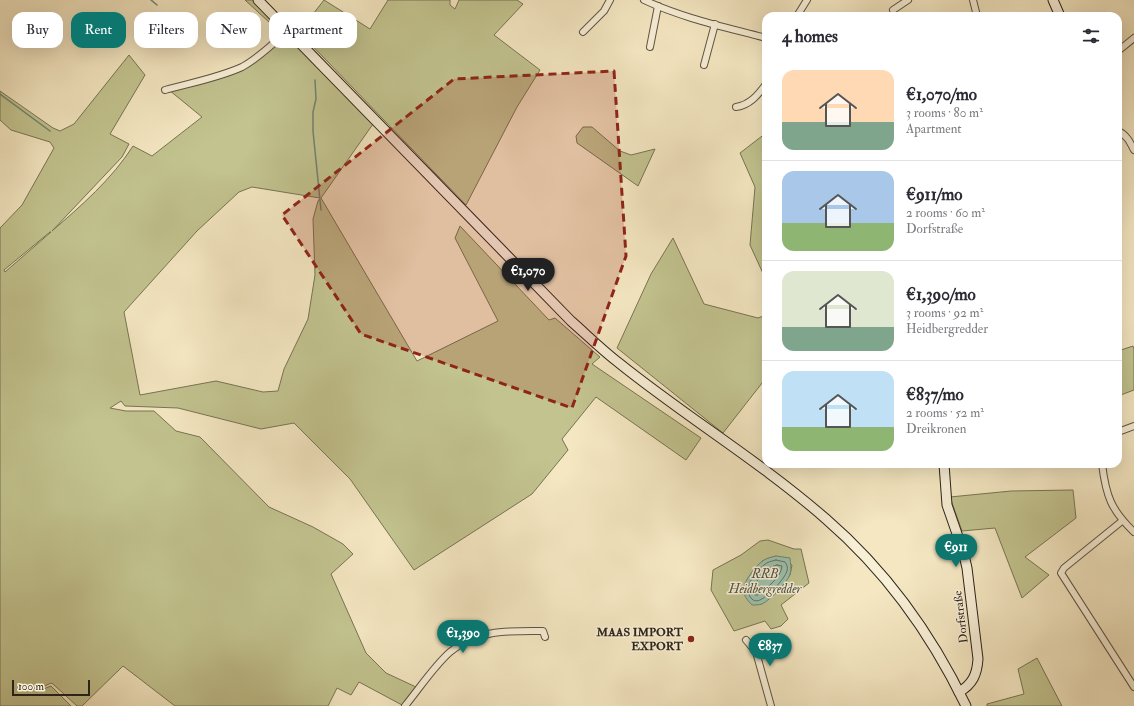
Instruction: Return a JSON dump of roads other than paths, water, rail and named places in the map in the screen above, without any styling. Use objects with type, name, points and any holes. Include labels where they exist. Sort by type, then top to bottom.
[{"type":"main road","points":[[258,0],[270,12]]},
{"type":"main road","points":[[1053,0],[1058,12]]},
{"type":"main road","points":[[305,48],[571,321],[618,363],[796,493],[863,554],[904,603],[927,635],[966,706]]},
{"type":"main road","name":"Dorfstraße","points":[[944,468],[947,505],[963,551],[967,568],[978,659],[977,670],[971,683],[959,692]]},
{"type":"street","points":[[583,32],[604,11],[610,0]]},
{"type":"street","points":[[644,0],[691,17],[762,37]]},
{"type":"street","points":[[800,12],[807,0]]},
{"type":"street","points":[[893,10],[908,0]]},
{"type":"street","points":[[973,0],[975,12]]},
{"type":"street","points":[[650,47],[658,6]]},
{"type":"street","points":[[704,65],[715,24]]},
{"type":"street","points":[[1122,48],[1134,38]]},
{"type":"street","points":[[165,90],[226,73],[258,57],[269,47]]},
{"type":"street","points":[[736,108],[742,107],[750,102],[762,90]]},
{"type":"street","points":[[1122,132],[1134,150]]},
{"type":"street","points":[[1122,430],[1134,426]]},
{"type":"street","points":[[1103,468],[1105,487],[1116,513],[1134,532]]},
{"type":"street","points":[[1122,520],[1064,568],[1061,573],[1134,688]]},
{"type":"street","points":[[405,706],[420,686],[450,652],[461,644],[478,637],[509,631],[544,631],[545,636]]},
{"type":"street","points":[[746,640],[756,652],[772,706]]},
{"type":"water","name":"RRB Heidbergredder","points":[[776,556],[790,558],[791,570],[789,577],[769,599],[761,604],[752,605],[746,598],[743,591],[744,586],[751,573],[761,562]]},
{"type":"waterway","points":[[151,0],[157,5]]},
{"type":"waterway","points":[[315,80],[316,99],[313,112],[313,131],[321,210]]},
{"type":"waterway","points":[[0,94],[50,131]]},
{"type":"place","name":"MAAS IMPORT EXPORT","points":[[691,639]]}]
